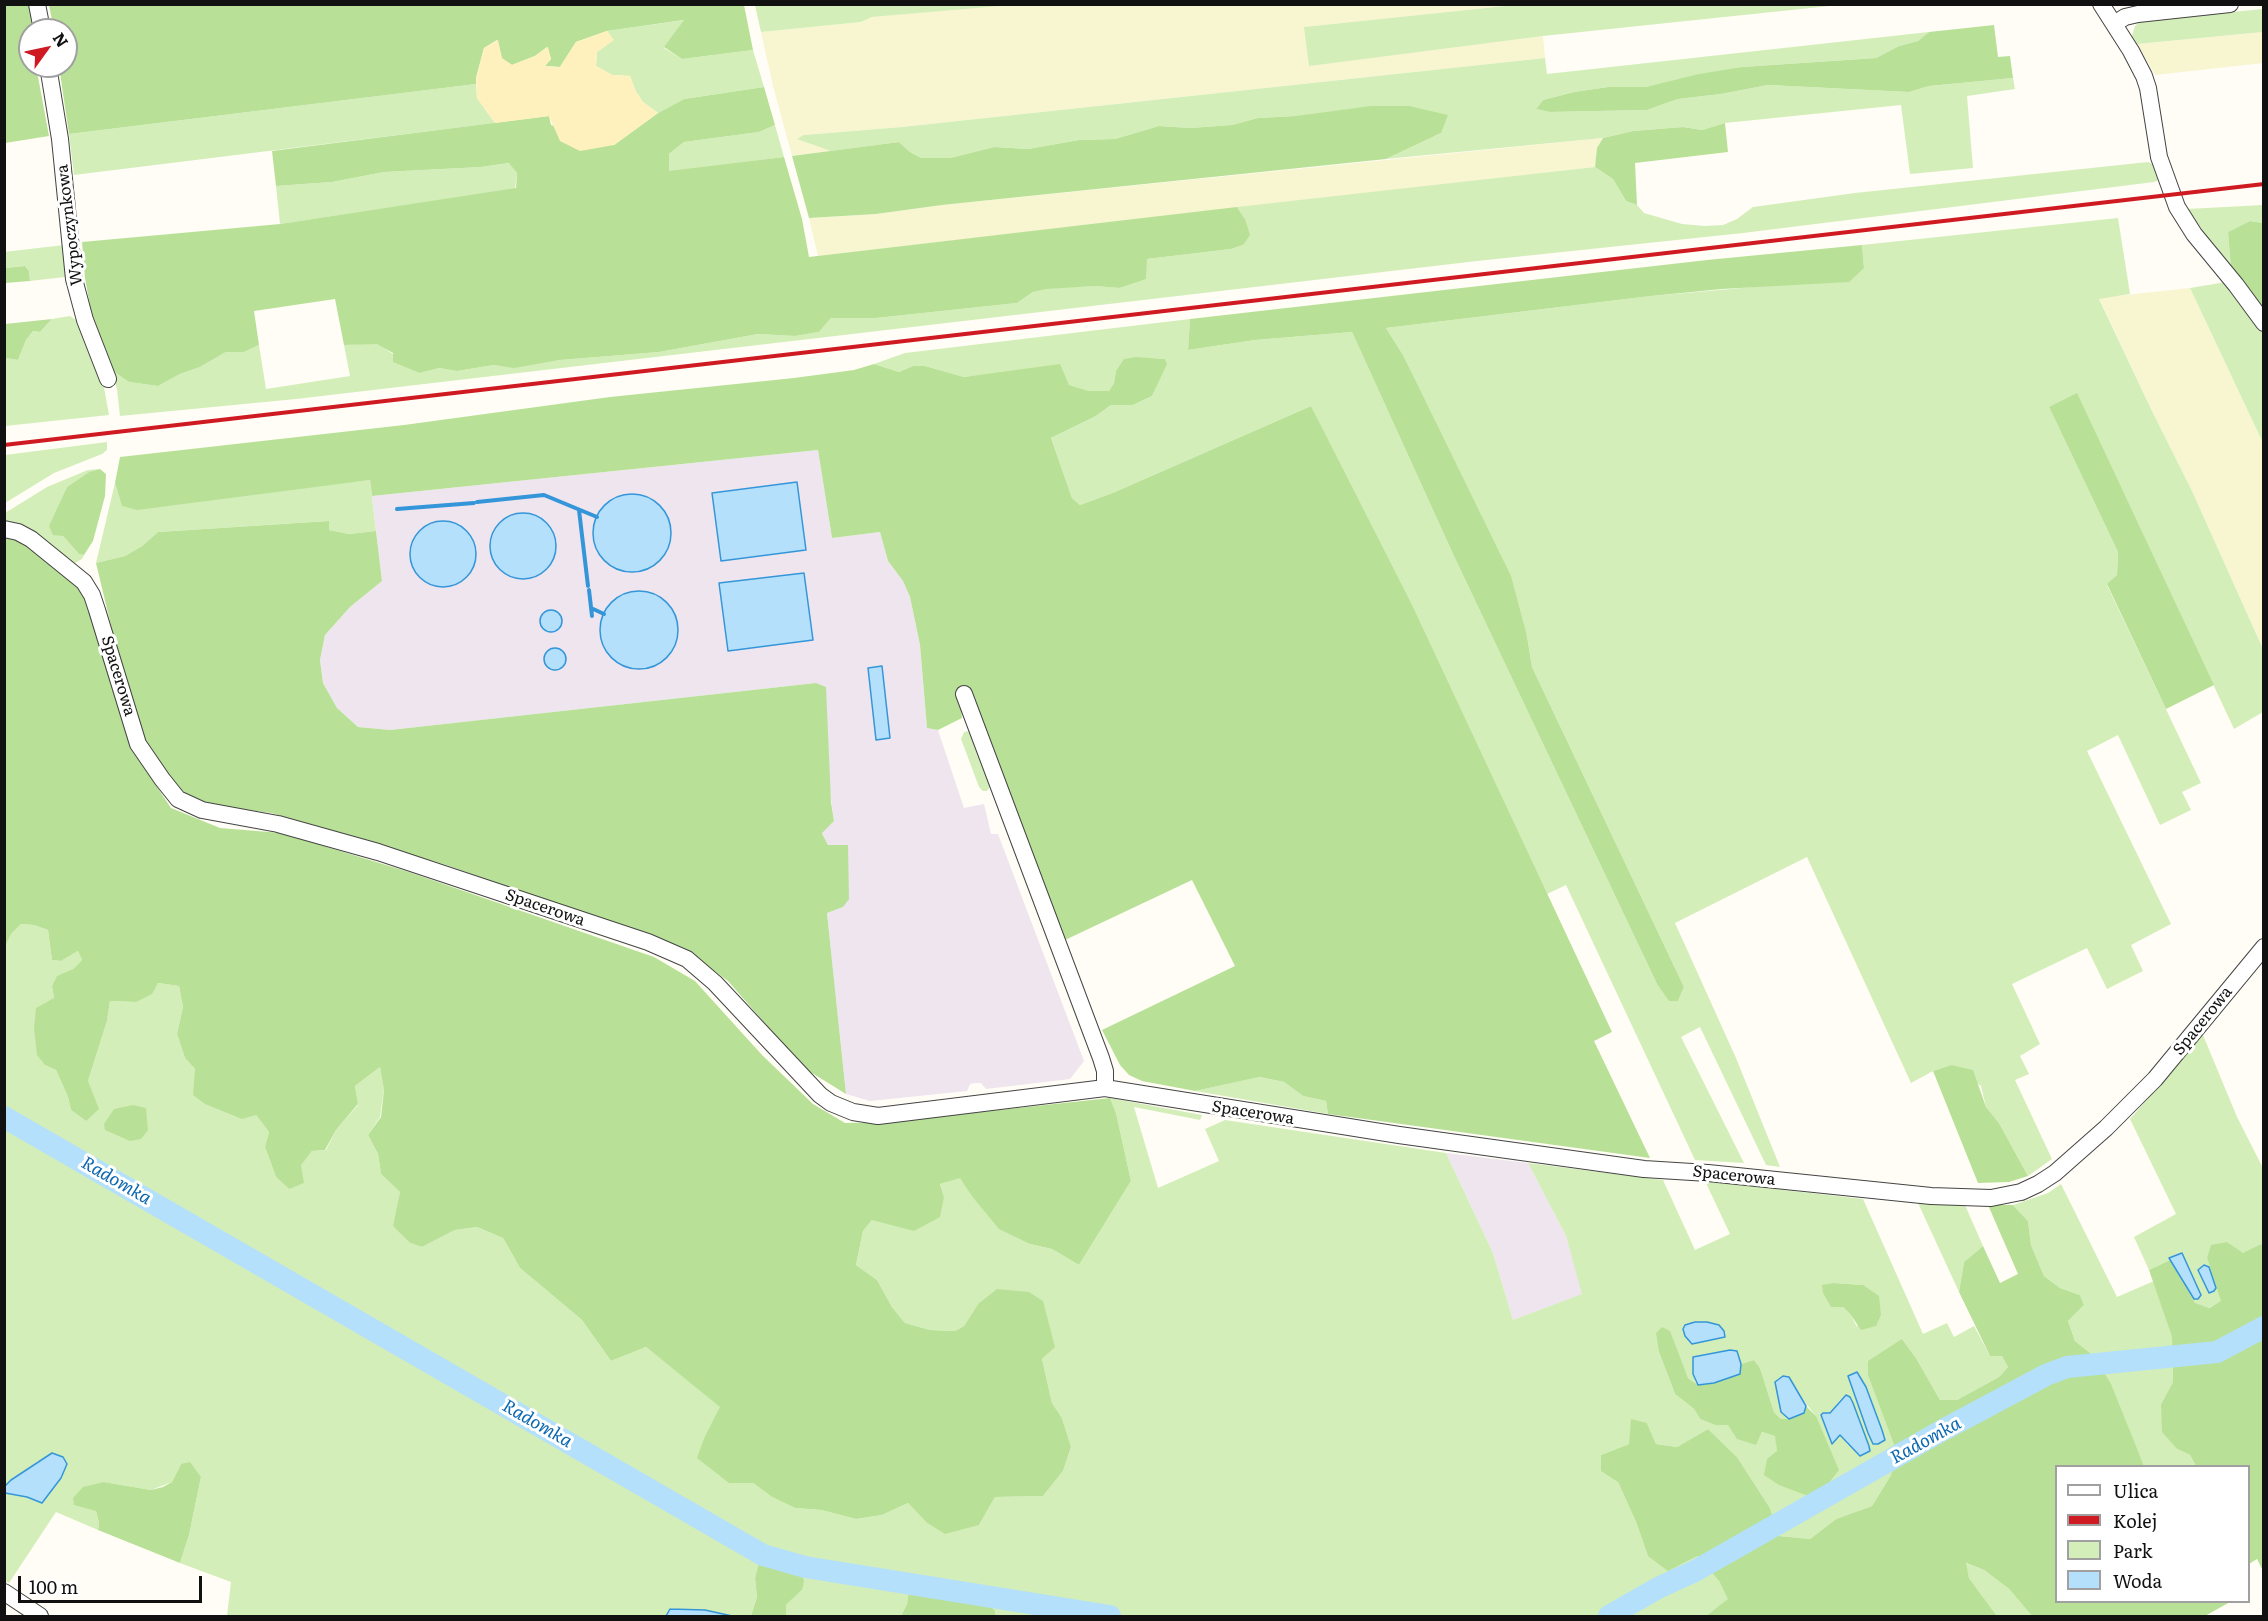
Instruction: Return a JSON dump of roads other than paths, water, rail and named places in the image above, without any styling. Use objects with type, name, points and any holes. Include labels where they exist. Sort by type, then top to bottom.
[{"type":"street","points":[[2101,4],[2139,65],[2146,82],[2159,157],[2177,207],[2194,234],[2264,323]]},
{"type":"street","points":[[2114,24],[2125,17],[2138,14],[2230,4]]},
{"type":"street","name":"Wypoczynkowa","points":[[50,78],[60,139],[74,279],[85,320],[108,379]]},
{"type":"street","name":"Spacerowa","points":[[4,529],[18,532],[31,539],[77,575],[92,595],[138,744],[178,798],[202,810],[278,824],[378,852],[648,942],[687,959],[715,983],[820,1095],[831,1103],[853,1112],[878,1116],[1105,1088],[1399,1135],[1644,1169],[1707,1173],[1930,1196],[2000,1197],[2029,1189],[2047,1178],[2123,1112],[2167,1065],[2264,947]]},
{"type":"street","points":[[964,694],[1101,1058],[1105,1071],[1105,1088]]},
{"type":"street","points":[[4,1592],[40,1617]]},
{"type":"water","points":[[797,482],[806,550],[721,561],[712,493]]},
{"type":"water","points":[[632,494],[647,497],[659,506],[668,518],[671,533],[668,548],[659,560],[647,569],[632,572],[617,569],[605,560],[596,548],[593,533],[596,518],[605,506],[617,497]]},
{"type":"water","points":[[523,513],[536,515],[551,528],[556,546],[554,559],[541,574],[523,579],[510,577],[495,564],[490,546],[492,533],[505,518]]},
{"type":"water","points":[[443,521],[456,524],[466,531],[473,541],[476,554],[473,567],[466,577],[456,584],[443,587],[430,584],[420,577],[413,567],[410,554],[413,541],[420,531],[430,524]]},
{"type":"water","points":[[804,573],[813,640],[728,651],[719,583]]},
{"type":"water","points":[[639,591],[654,594],[671,608],[678,630],[675,645],[661,662],[639,669],[624,666],[607,652],[600,630],[603,615],[617,598]]},
{"type":"water","points":[[551,610],[559,613],[562,621],[559,629],[551,632],[543,629],[540,621],[543,613]]},
{"type":"water","points":[[555,648],[563,651],[566,659],[563,667],[555,670],[547,667],[544,659],[547,651]]},
{"type":"water","points":[[882,666],[890,738],[876,740],[868,668]]},
{"type":"water","points":[[2182,1253],[2201,1295],[2198,1299],[2194,1299],[2169,1258]]},
{"type":"water","points":[[2204,1265],[2209,1267],[2216,1288],[2209,1293],[2198,1270]]},
{"type":"water","points":[[1695,1322],[1719,1325],[1725,1337],[1692,1344],[1685,1336],[1683,1329],[1685,1325]]},
{"type":"water","points":[[1730,1350],[1737,1351],[1741,1364],[1740,1374],[1714,1383],[1698,1385],[1693,1374],[1693,1357]]},
{"type":"water","points":[[1857,1372],[1866,1387],[1885,1440],[1878,1444],[1873,1444],[1868,1433],[1848,1376]]},
{"type":"water","points":[[1783,1376],[1789,1377],[1806,1406],[1804,1413],[1789,1419],[1781,1412],[1775,1382]]},
{"type":"water","points":[[1846,1395],[1853,1403],[1869,1446],[1870,1451],[1860,1456],[1840,1435],[1832,1444],[1821,1415],[1830,1413]]},
{"type":"water","points":[[52,1453],[63,1457],[67,1464],[61,1478],[42,1503],[27,1497],[5,1493],[5,1486],[11,1480]]},
{"type":"water","points":[[670,1609],[705,1610],[732,1616],[666,1616]]},
{"type":"waterway","points":[[477,502],[544,495],[597,517]]},
{"type":"waterway","points":[[397,509],[474,503]]},
{"type":"waterway","points":[[579,510],[588,586]]},
{"type":"waterway","points":[[589,590],[592,616]]},
{"type":"waterway","points":[[591,608],[604,614]]},
{"type":"waterway","name":"Radomka","points":[[4,1117],[763,1555],[805,1567],[1110,1616]]},
{"type":"waterway","name":"Radomka","points":[[1609,1616],[1658,1588],[1695,1571],[1943,1430],[2046,1375],[2067,1367],[2217,1352],[2264,1327]]},
{"type":"railway","points":[[4,445],[2264,184]]}]
